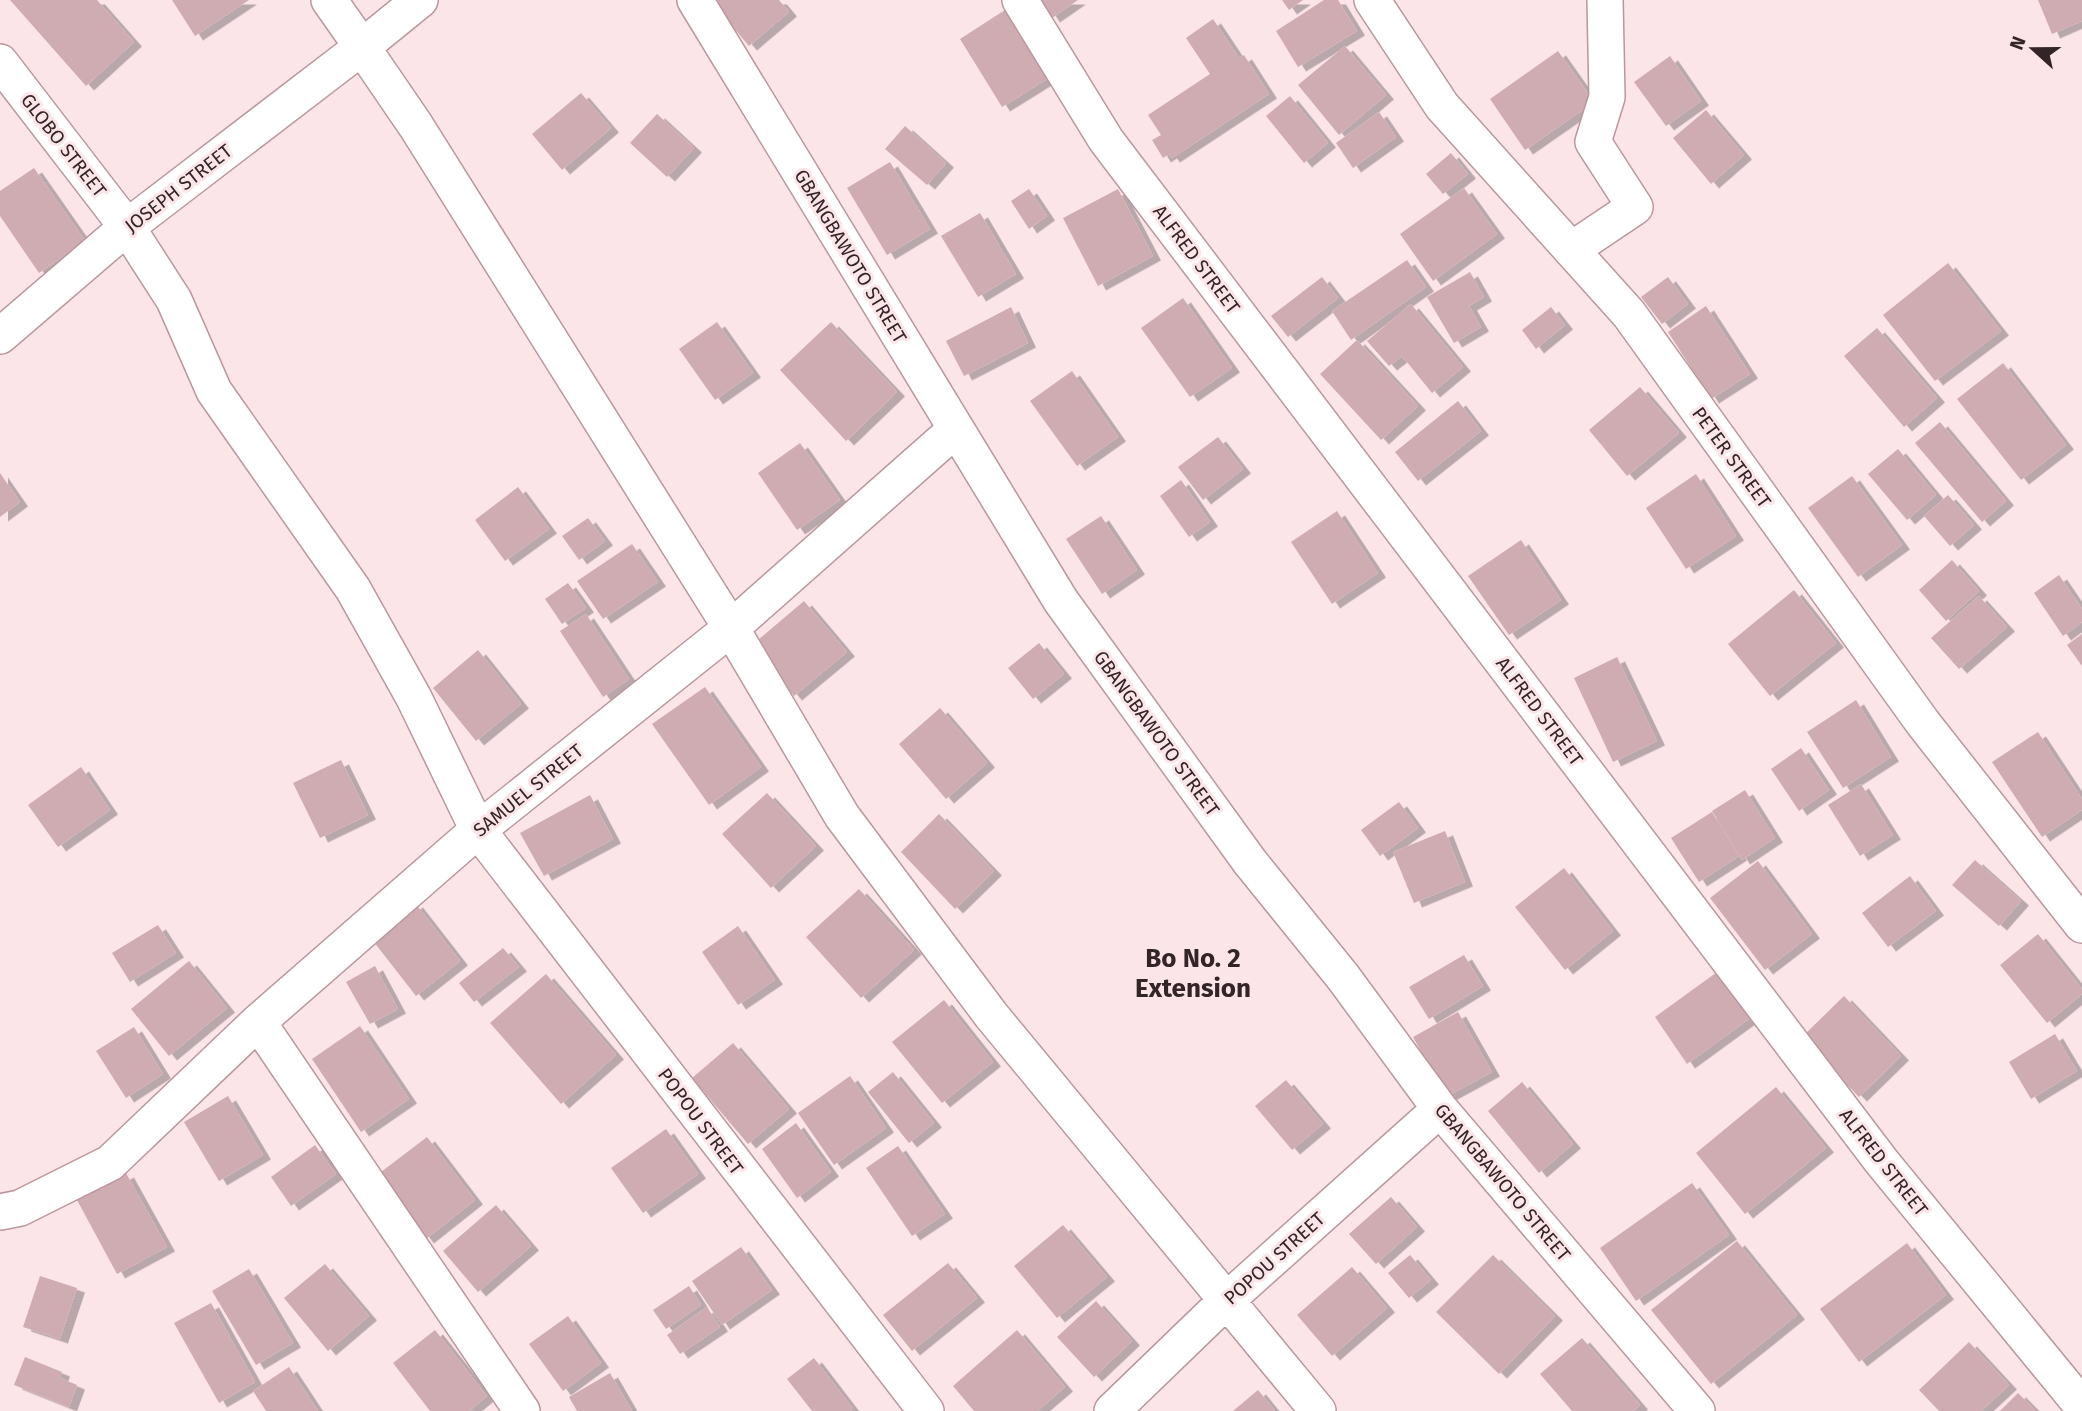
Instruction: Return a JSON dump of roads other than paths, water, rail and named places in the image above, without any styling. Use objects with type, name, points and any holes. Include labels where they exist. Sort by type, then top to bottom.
[{"type":"street","points":[[329,0],[416,126],[731,628],[842,816],[991,1015],[1318,1411]]},
{"type":"street","name":"JOSEPH STREET","points":[[0,336],[127,227],[420,0]]},
{"type":"street","name":"GBANGBAWOTO STREET","points":[[695,0],[1061,601],[1250,862],[1343,977],[1440,1110],[1697,1411]]},
{"type":"street","name":"ALFRED STREET","points":[[1020,0],[1115,151],[1882,1162],[2082,1406]]},
{"type":"street","name":"PETER STREET","points":[[1372,0],[1442,106],[1629,314],[1923,723],[2082,925]]},
{"type":"street","points":[[1571,250],[1635,207],[1592,142],[1607,97],[1605,0]]},
{"type":"street","name":"GLOBO STREET","points":[[0,62],[127,227],[174,300],[214,391],[353,589],[414,698],[478,830]]},
{"type":"street","name":"SAMUEL STREET","points":[[0,1212],[20,1208],[110,1163],[258,1022],[478,830],[731,628],[956,429]]},
{"type":"street","name":"POPOU STREET","points":[[478,830],[926,1411]]},
{"type":"street","points":[[258,1022],[522,1411]]},
{"type":"street","name":"POPOU STREET","points":[[1112,1411],[1228,1299],[1440,1110]]},
{"type":"district","name":"Bo No. 2 Extension","points":[[1193,973]]}]
